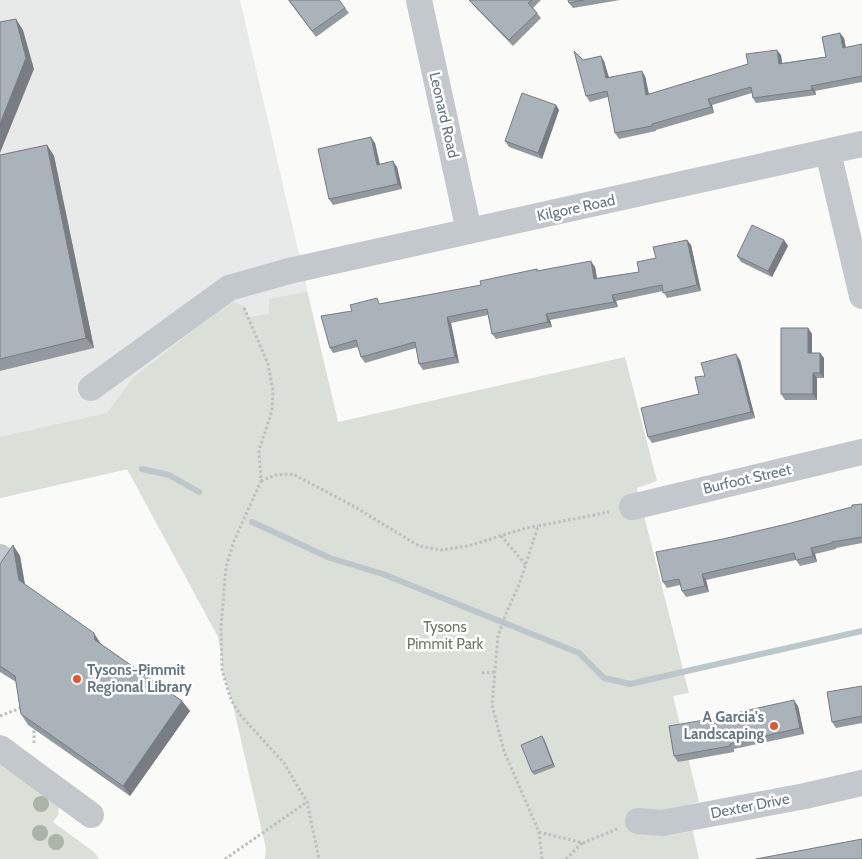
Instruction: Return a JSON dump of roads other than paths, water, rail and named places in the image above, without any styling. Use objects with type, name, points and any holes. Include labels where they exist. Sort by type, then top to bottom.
[{"type":"street","name":"Leonard Road","points":[[419,0],[469,231]]},
{"type":"street","name":"Kilgore Road","points":[[90,388],[229,288],[289,271],[862,144]]},
{"type":"street","points":[[828,152],[862,296]]},
{"type":"street","name":"Burfoot Street","points":[[632,507],[862,452]]},
{"type":"street","points":[[0,748],[91,814]]},
{"type":"street","name":"Dexter Drive","points":[[638,821],[662,823],[805,796],[862,783]]},
{"type":"waterway","points":[[142,469],[169,475],[199,492]]},
{"type":"waterway","points":[[252,522],[330,558],[383,574],[579,653],[604,678],[630,684],[862,631]]},
{"type":"place","name":"Tysons-Pimmit Regional Library","points":[[77,679]]},
{"type":"place","name":"A Garcia's Landscaping","points":[[774,726]]},
{"type":"park label","name":"Tysons Pimmit Park","points":[[445,636]]}]
